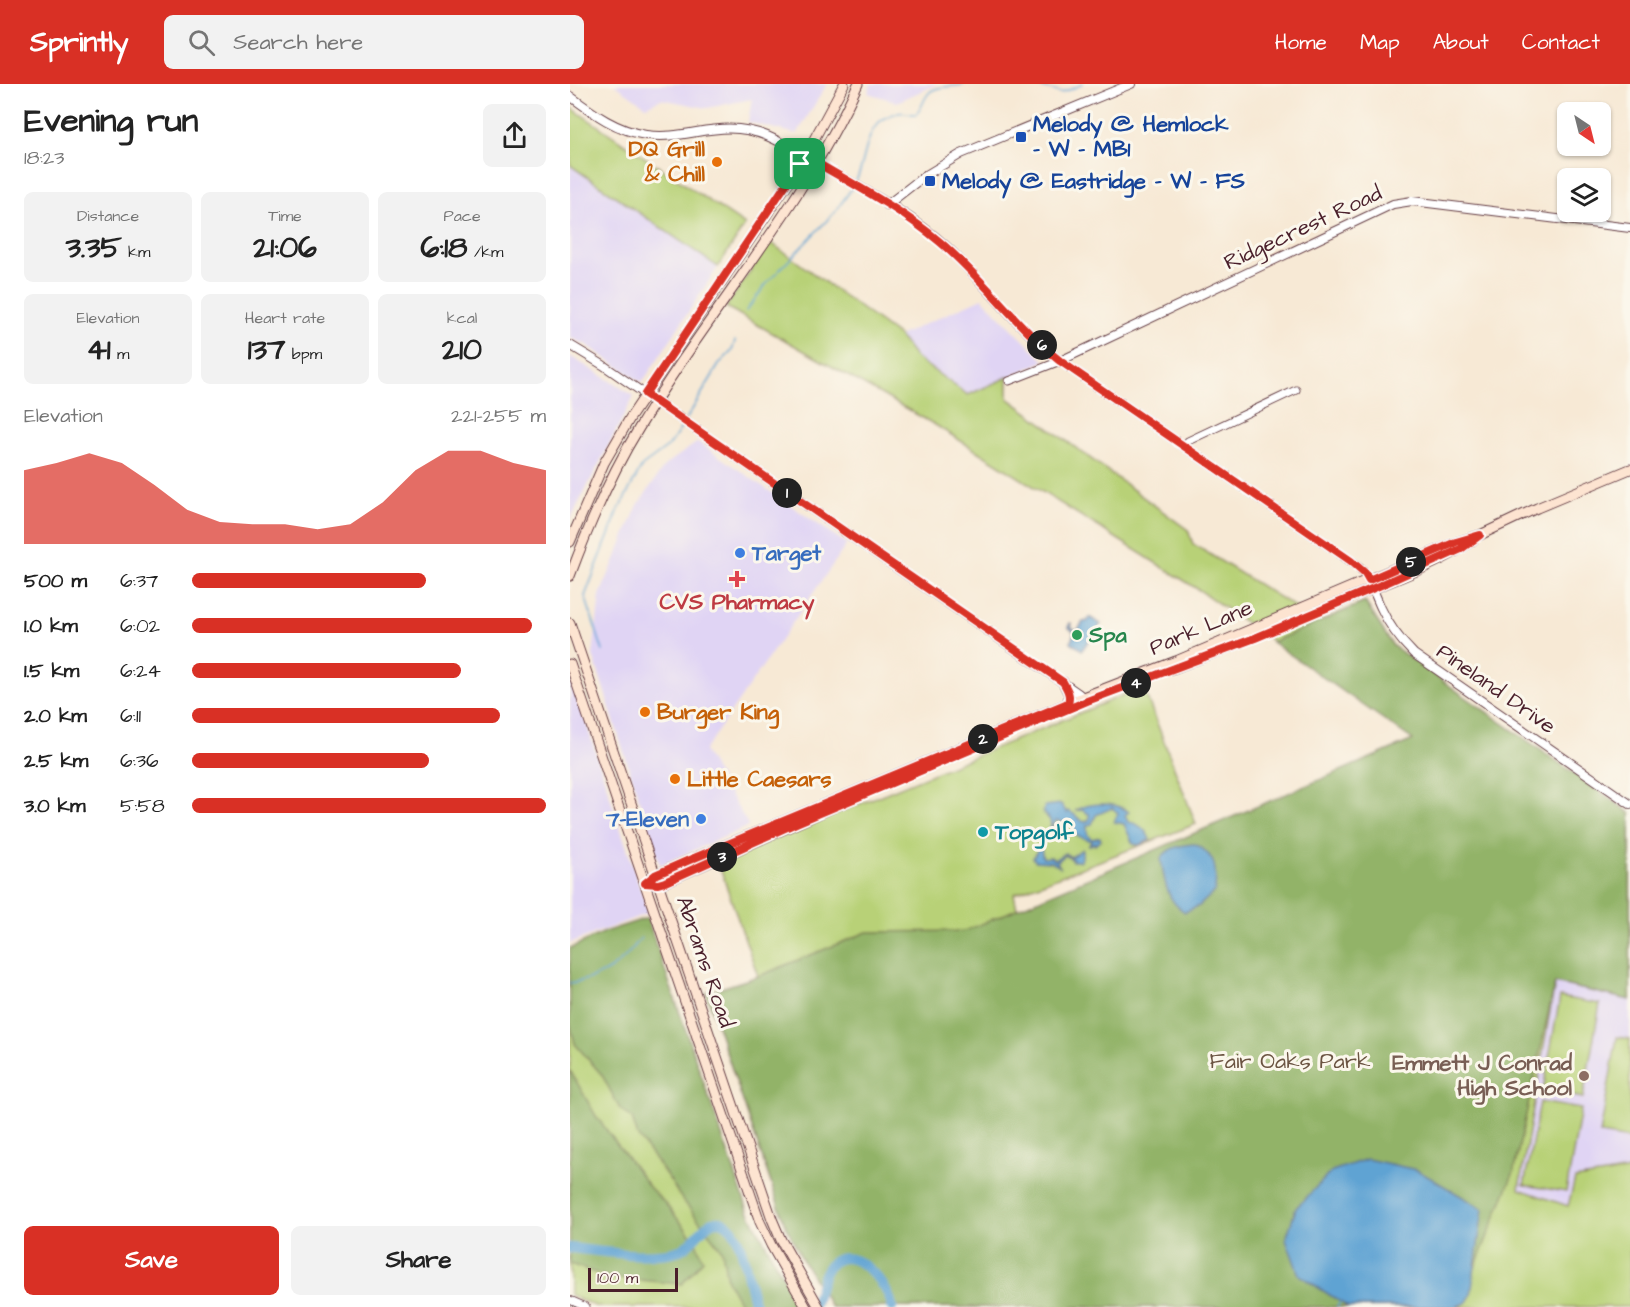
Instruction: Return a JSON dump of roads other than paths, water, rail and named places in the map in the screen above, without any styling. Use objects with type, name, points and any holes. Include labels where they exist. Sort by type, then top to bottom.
[{"type":"main road","points":[[570,542],[604,463],[645,394],[805,156],[844,84]]},
{"type":"main road","points":[[570,576],[603,494],[619,463],[656,402],[816,163],[858,84]]},
{"type":"main road","name":"Park Lane","points":[[645,883],[796,823],[1085,699],[1461,549],[1480,535],[1537,508],[1630,469]]},
{"type":"main road","name":"Abrams Road","points":[[570,622],[772,1219],[780,1240],[819,1307]]},
{"type":"main road","name":"Abrams Road","points":[[570,664],[760,1222],[806,1307]]},
{"type":"main road","points":[[1063,682],[1068,691],[1068,703]]},
{"type":"main road","name":"Park Lane","points":[[657,880],[1068,703],[1085,699]]},
{"type":"main road","points":[[603,759],[615,754]]},
{"type":"street","points":[[887,205],[923,177],[961,154],[1131,84]]},
{"type":"street","name":"Pineland Drive","points":[[570,96],[603,120],[638,134],[657,136],[721,127],[743,129],[765,135],[879,199],[930,233],[949,249],[1024,328],[1060,361],[1351,561],[1365,573],[1390,624],[1414,654],[1630,804]]},
{"type":"street","name":"Ridgecrest Road","points":[[1010,381],[1060,361],[1404,201],[1478,208],[1630,228]]},
{"type":"street","points":[[570,345],[585,352],[1085,699]]},
{"type":"street","points":[[1184,446],[1196,437],[1296,390]]},
{"type":"street","points":[[570,1300],[586,1307]]},
{"type":"water","name":"Spa","points":[[1089,617],[1101,624],[1082,650],[1071,642],[1074,632],[1068,627],[1070,623],[1071,627],[1077,631],[1083,622],[1088,621]]},
{"type":"water","points":[[1061,804],[1067,813],[1070,812],[1085,822],[1089,820],[1089,814],[1082,810],[1075,811],[1095,804],[1109,804],[1123,808],[1129,812],[1125,815],[1128,822],[1142,828],[1150,840],[1139,845],[1133,844],[1124,824],[1114,822],[1118,813],[1112,808],[1096,815],[1092,824],[1087,825],[1087,833],[1092,839],[1100,837],[1101,840],[1095,845],[1095,843],[1088,846],[1092,841],[1074,835],[1073,823],[1064,824],[1056,821],[1052,826],[1054,832],[1043,839],[1041,846],[1043,858],[1051,857],[1054,860],[1065,853],[1071,857],[1082,849],[1080,861],[1072,861],[1065,855],[1057,862],[1060,867],[1051,862],[1035,861],[1033,858],[1040,840],[1051,826],[1050,820],[1043,813],[1045,806]]},
{"type":"water","points":[[1195,844],[1207,853],[1214,863],[1215,891],[1199,906],[1185,912],[1170,896],[1161,858],[1176,847]]},
{"type":"water","points":[[1367,1159],[1417,1170],[1483,1209],[1471,1295],[1467,1302],[1456,1307],[1348,1307],[1299,1275],[1286,1239],[1296,1208],[1332,1171]]},
{"type":"waterway","points":[[856,181],[868,141],[878,123],[902,112],[916,114],[933,90],[965,84]]},
{"type":"waterway","points":[[1029,84],[1061,93],[1083,84]]},
{"type":"waterway","points":[[746,311],[767,283],[835,212],[852,188]]},
{"type":"waterway","points":[[687,418],[720,363],[732,351],[735,341]]},
{"type":"waterway","points":[[603,651],[585,596],[619,509],[642,466],[669,446],[683,425]]},
{"type":"waterway","points":[[570,983],[593,978],[611,969],[641,938]]},
{"type":"waterway","points":[[570,1248],[626,1254],[668,1253],[686,1246],[710,1223],[723,1222],[731,1228],[739,1243],[756,1307]]},
{"type":"waterway","points":[[813,1307],[825,1272],[832,1263],[841,1259],[851,1259],[870,1270],[885,1289],[892,1307]]},
{"type":"waterway","points":[[1337,1307],[1340,1302]]},
{"type":"place","name":"Melody @ Hemlock - W - MB1","points":[[1021,137]]},
{"type":"place","name":"DQ Grill & Chill","points":[[717,162]]},
{"type":"place","name":"Melody @ Eastridge - W - FS","points":[[930,181]]},
{"type":"place","name":"Target","points":[[740,553]]},
{"type":"place","name":"CVS Pharmacy","points":[[737,579]]},
{"type":"place","name":"Spa","points":[[1077,635]]},
{"type":"place","name":"Burger King","points":[[645,712]]},
{"type":"place","name":"Little Caesars","points":[[675,779]]},
{"type":"place","name":"7-Eleven","points":[[701,819]]},
{"type":"place","name":"Topgolf","points":[[983,832]]},
{"type":"place","name":"Emmett J Conrad High School","points":[[1584,1076]]},
{"type":"park label","name":"Fair Oaks Park","points":[[1290,1061]]}]
